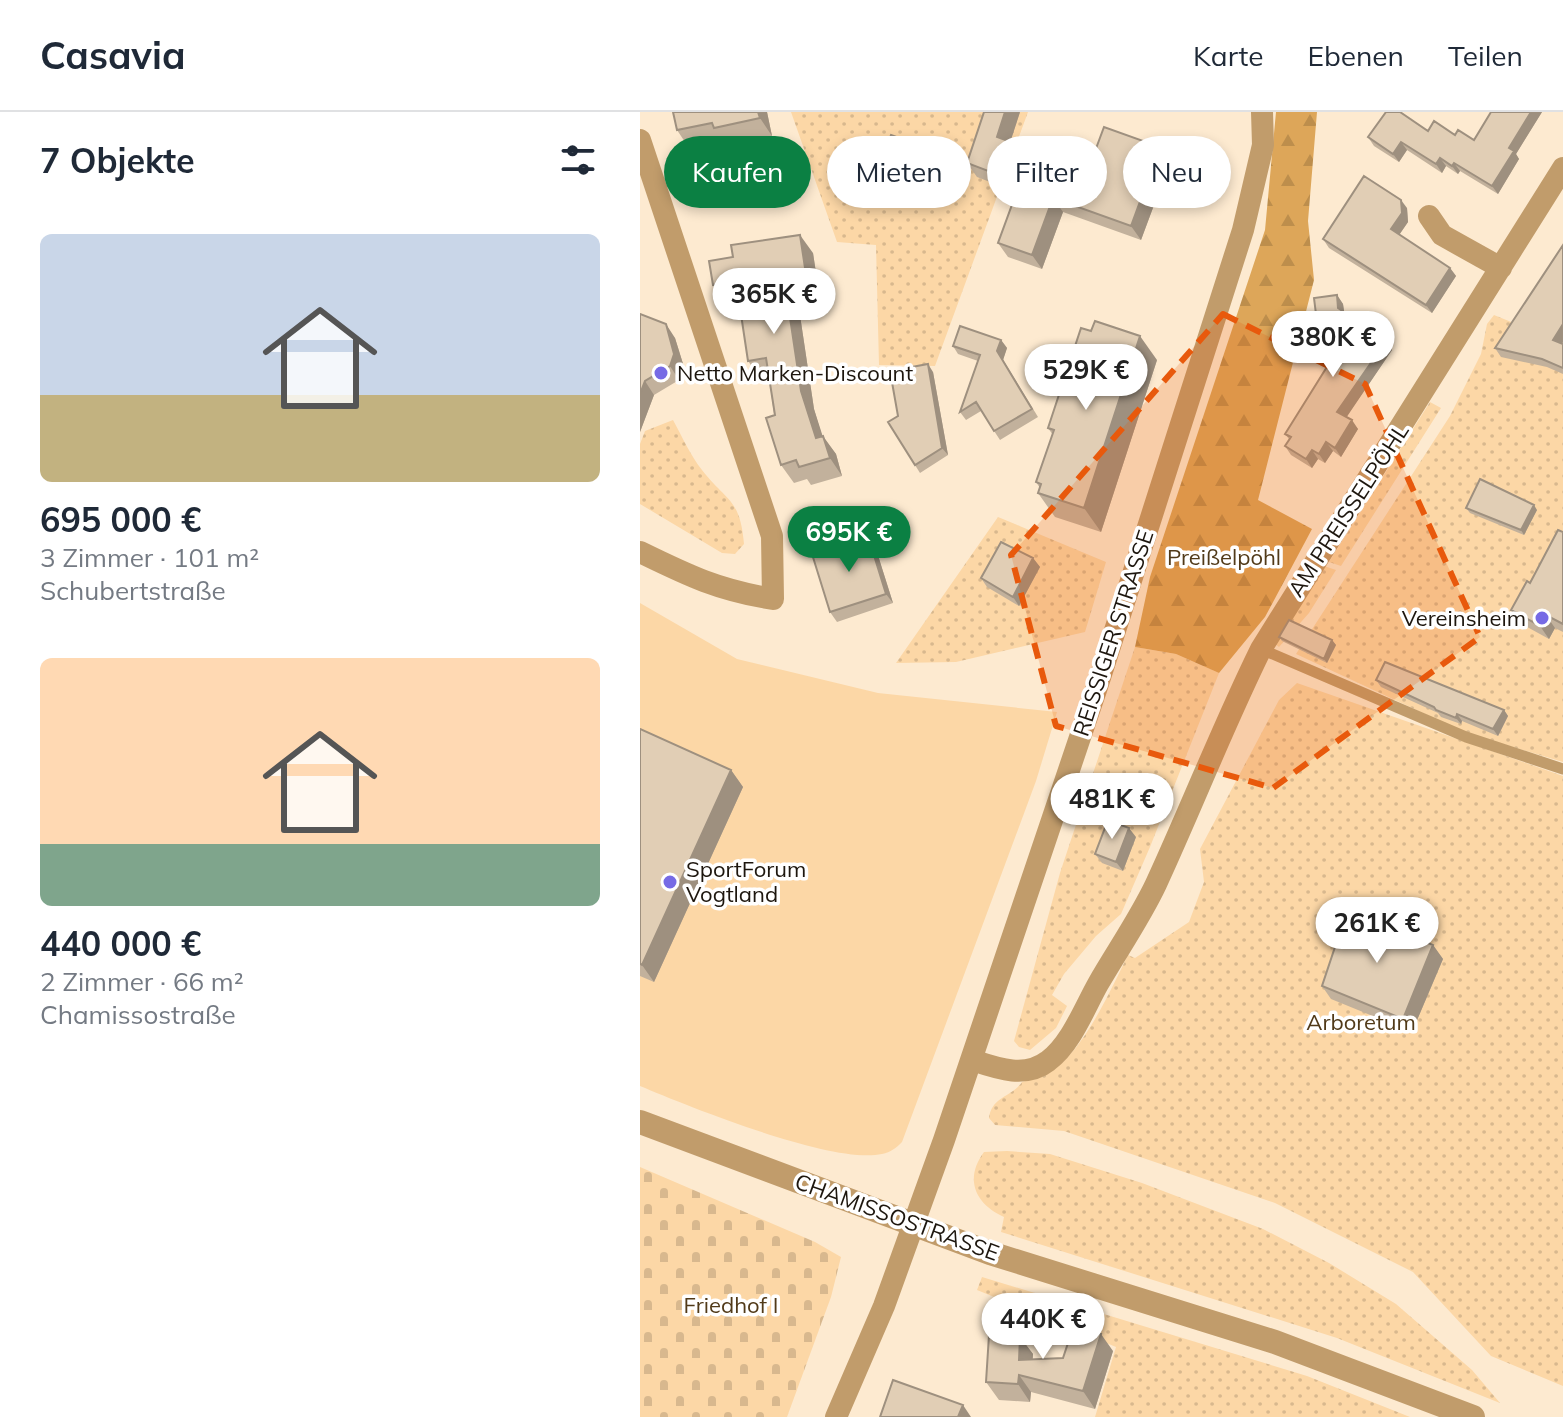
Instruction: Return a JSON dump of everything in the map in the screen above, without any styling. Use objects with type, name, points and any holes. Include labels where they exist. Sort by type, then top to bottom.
[{"type":"street","name":"REISSIGER STRASSE","points":[[836,1417],[884,1306],[914,1224],[1096,690],[1243,230],[1263,145],[1262,112]]},
{"type":"street","points":[[640,140],[772,536],[773,599],[731,592],[699,581],[640,552]]},
{"type":"street","name":"AM PREISSELPÖHL","points":[[972,1060],[998,1069],[1033,1069],[1049,1061],[1067,1038],[1155,887],[1230,711],[1261,649],[1563,168]]},
{"type":"street","points":[[1429,216],[1442,235],[1501,268]]},
{"type":"street","name":"CHAMISSOSTRASSE","points":[[640,1122],[990,1253],[1275,1342],[1473,1417]]},
{"type":"lane","points":[[1261,649],[1466,737],[1563,769]]},
{"type":"highlighted area","points":[[1223,314],[1365,384],[1480,637],[1273,788],[1056,726],[1011,555]]},
{"type":"green space","points":[[791,112],[1028,112],[1019,136],[987,136],[987,208],[993,208],[935,366],[879,365],[876,245],[837,242],[811,169],[811,136],[799,136]]},
{"type":"green space","name":"Preißelpöhl","points":[[1276,112],[1317,112],[1308,221],[1314,280],[1258,500],[1312,529],[1265,617],[1219,673],[1176,654],[1135,647],[1150,577],[1265,230]]},
{"type":"green space","points":[[1494,315],[1563,343],[1563,762],[1466,733],[1296,654],[1450,416],[1481,354],[1487,324]]},
{"type":"green space","points":[[1430,402],[1441,408],[1341,566],[1329,562]]},
{"type":"green space","points":[[673,420],[698,464],[736,509],[744,544],[735,554],[722,553],[640,504],[640,444],[645,431]]},
{"type":"green space","points":[[998,517],[1106,562],[1085,632],[956,662],[896,663]]},
{"type":"green space","points":[[1324,566],[1336,570],[1309,613],[1279,647],[1275,644]]},
{"type":"green space","points":[[640,603],[737,659],[878,693],[1057,712],[1036,781],[902,1142],[888,1152],[860,1155],[797,1143],[726,1120],[640,1086]]},
{"type":"green space","points":[[1135,647],[1176,654],[1219,673],[1121,914],[1096,936],[1064,974],[1052,995],[1067,1006],[1056,1028],[1030,1050],[1019,1047],[1014,1041],[1060,873]]},
{"type":"green space","name":"Arboretum","points":[[1297,683],[1563,776],[1563,1386],[1491,1356],[1413,1272],[1275,1203],[1064,1131],[995,1125],[989,1118],[994,1105],[1022,1082],[1041,1077],[1069,1056],[1092,1024],[1128,955],[1135,958],[1189,922],[1204,882],[1200,849],[1279,700]]},
{"type":"green space","points":[[984,1152],[1050,1154],[1142,1183],[1263,1229],[1329,1263],[1396,1304],[1472,1370],[1500,1403],[1337,1338],[1001,1232],[1004,1217],[980,1198],[974,1181],[978,1162]]},
{"type":"green space","name":"Friedhof I","points":[[640,1167],[815,1242],[841,1257],[831,1297],[787,1417],[640,1417]]},
{"type":"green space","points":[[982,1277],[1307,1376],[1410,1417],[1095,1417],[1116,1347],[977,1290]]},
{"type":"building","points":[[673,112],[758,112],[760,118],[714,128],[712,123],[677,130]]},
{"type":"building","points":[[984,112],[1005,112],[997,136],[987,136],[987,171],[971,165],[971,151]]},
{"type":"building","points":[[1386,112],[1400,112],[1428,131],[1434,121],[1455,135],[1458,130],[1474,140],[1491,112],[1531,112],[1509,148],[1514,151],[1492,186],[1454,163],[1452,166],[1440,158],[1436,164],[1401,142],[1393,154],[1368,137]]},
{"type":"building","points":[[1104,127],[1129,136],[1123,136],[1123,208],[1138,208],[1131,226],[1081,208],[1107,208],[1107,136],[1101,136]]},
{"type":"building","points":[[1364,176],[1401,200],[1402,213],[1391,229],[1450,268],[1426,305],[1323,239]]},
{"type":"building","points":[[1011,208],[1049,208],[1032,255],[998,243]]},
{"type":"building","points":[[800,235],[807,281],[785,284],[801,391],[816,438],[823,436],[830,458],[799,467],[796,460],[781,465],[766,418],[775,415],[766,358],[748,361],[736,281],[713,285],[709,261],[733,257],[731,245]]},
{"type":"building","points":[[1563,245],[1563,324],[1553,340],[1563,344],[1563,368],[1542,359],[1495,348]]},
{"type":"building","points":[[1337,295],[1338,308],[1386,341],[1337,412],[1352,420],[1335,448],[1326,442],[1319,454],[1312,450],[1306,459],[1285,446],[1291,437],[1285,434],[1330,362],[1323,357],[1330,347],[1317,322],[1314,298]]},
{"type":"building","points":[[640,314],[666,324],[674,354],[670,366],[645,381],[640,394]]},
{"type":"building","points":[[1095,321],[1140,336],[1084,508],[1038,493],[1041,484],[1036,482],[1054,430],[1048,428],[1081,328],[1091,331]]},
{"type":"building","points":[[960,326],[1001,340],[997,351],[1032,409],[994,431],[976,402],[960,412],[980,355],[953,346]]},
{"type":"building","points":[[928,364],[942,448],[915,465],[888,422],[898,416],[890,371]]},
{"type":"building","points":[[1480,479],[1534,505],[1521,530],[1466,508]]},
{"type":"building","points":[[1558,530],[1563,532],[1563,624],[1546,615],[1540,626],[1511,610],[1527,581],[1530,583]]},
{"type":"building","points":[[868,536],[886,594],[830,612],[812,554]]},
{"type":"building","points":[[1001,542],[1033,558],[1013,597],[981,578]]},
{"type":"building","points":[[1289,620],[1332,640],[1324,659],[1279,637]]},
{"type":"building","points":[[1385,662],[1504,710],[1493,729],[1457,714],[1456,718],[1436,710],[1376,680]]},
{"type":"building","name":"SportForum Vogtland","points":[[640,729],[731,770],[642,965],[640,964]]},
{"type":"building","points":[[1108,820],[1129,828],[1116,862],[1095,854]]},
{"type":"building","points":[[1352,912],[1433,945],[1403,1019],[1322,986],[1339,935],[1342,936]]},
{"type":"building","points":[[1074,1325],[1101,1334],[1083,1391],[1019,1375],[1018,1384],[986,1382],[989,1335],[1020,1337],[1019,1360],[1063,1358]]},
{"type":"building","points":[[893,1380],[963,1405],[958,1417],[880,1417]]},
{"type":"place","name":"Netto Marken-Discount","points":[[661,373]]},
{"type":"place","name":"Vereinsheim","points":[[1542,618]]},
{"type":"place","name":"SportForum Vogtland","points":[[670,882]]}]
